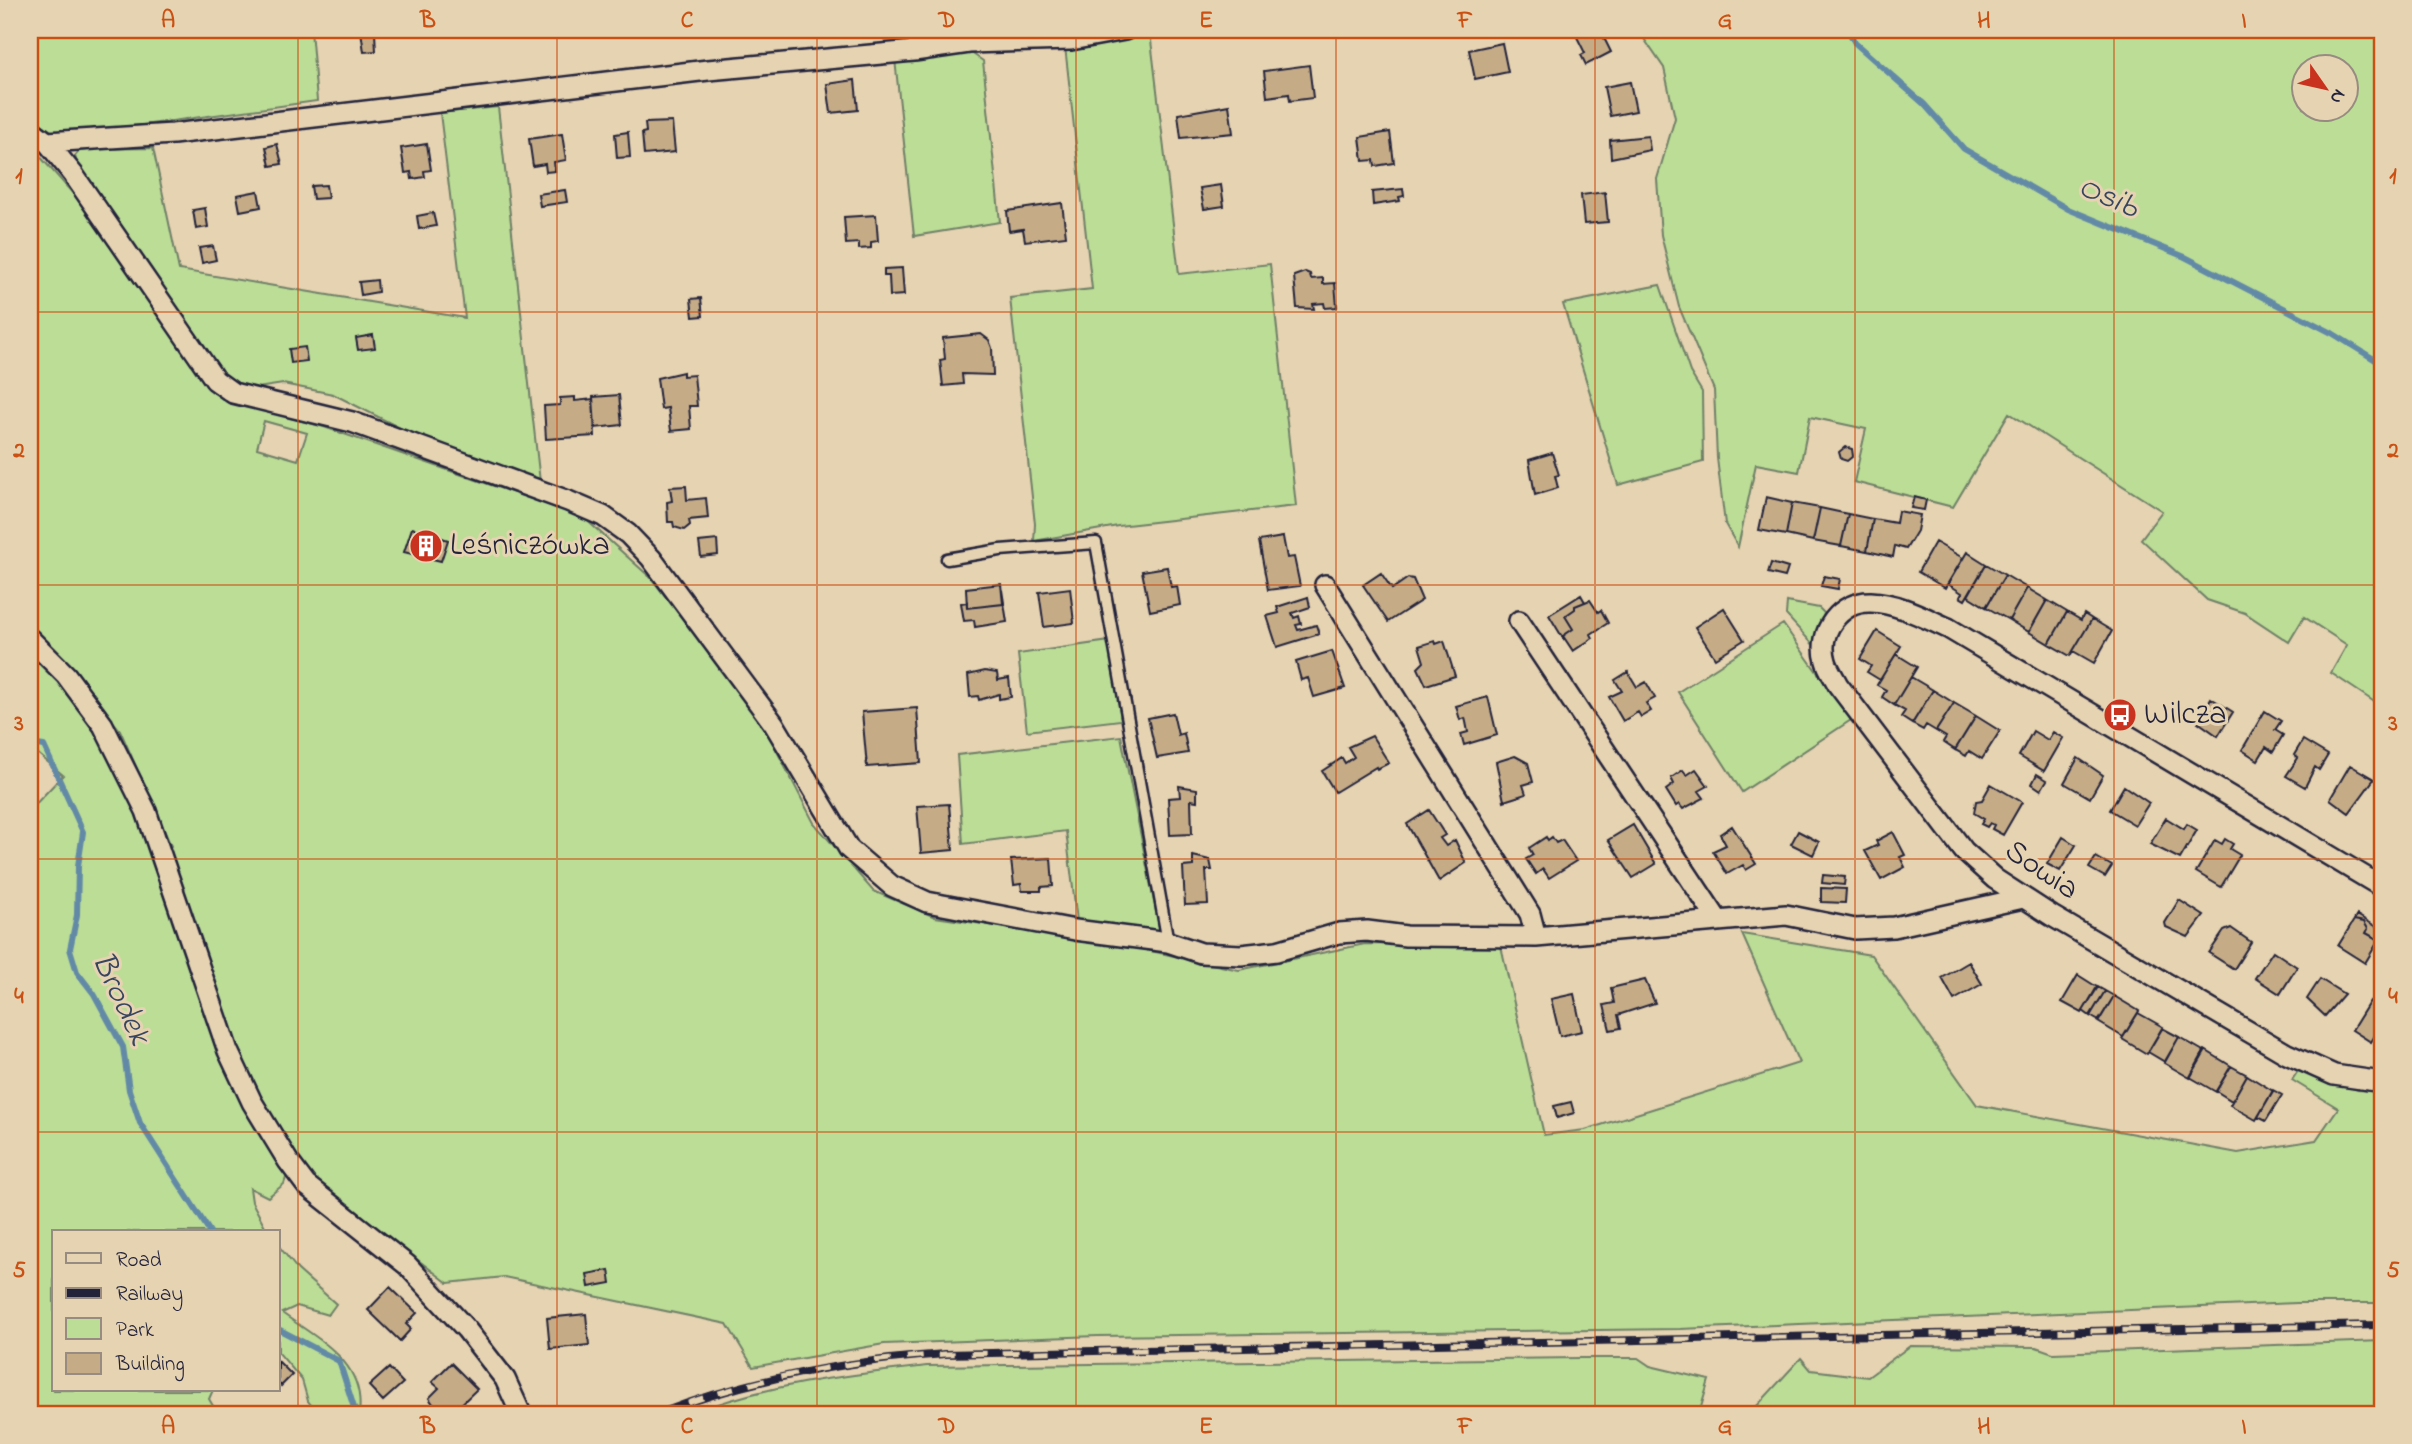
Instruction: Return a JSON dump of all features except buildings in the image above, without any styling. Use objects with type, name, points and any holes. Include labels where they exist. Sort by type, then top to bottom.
[{"type":"street","points":[[47,142],[173,134],[708,70],[914,51],[969,43],[1071,40],[1125,30]]},
{"type":"street","points":[[30,129],[47,142],[103,214],[215,380],[233,393],[352,422],[568,501],[603,516],[628,534],[652,558],[774,724],[849,849],[892,886],[927,902],[1168,942],[1201,953],[1241,956],[1277,951],[1339,933],[1367,931],[1406,936],[1536,937],[1786,915],[1855,929],[1894,927],[2023,898]]},
{"type":"street","points":[[1325,586],[1530,914],[1536,937]]},
{"type":"street","name":"Sowia","points":[[2382,887],[1948,628],[1880,603],[1847,607],[1833,620],[1824,639],[1826,660],[1838,685],[1964,851],[2023,898],[2287,1054],[2334,1074],[2382,1082]]},
{"type":"street","points":[[1519,621],[1717,919]]},
{"type":"street","points":[[30,639],[66,676],[103,725],[146,811],[228,1051],[252,1102],[288,1161],[306,1185],[407,1265],[466,1329],[505,1378],[521,1414]]},
{"type":"lane","points":[[947,558],[1000,550],[1096,542],[1168,942]]},
{"type":"green space","points":[[30,30],[311,30],[317,101],[107,130],[53,132],[30,116]]},
{"type":"green space","points":[[1638,30],[2382,30],[2382,707],[2331,673],[2347,645],[2304,617],[2289,642],[2245,613],[2207,600],[2141,539],[2162,511],[2009,413],[1953,507],[1854,482],[1866,429],[1810,417],[1799,472],[1756,464],[1738,547],[1725,524],[1717,458],[1714,390],[1679,307],[1661,235],[1657,179],[1675,118],[1664,68]]},
{"type":"green space","points":[[1150,32],[1179,274],[1270,264],[1296,506],[1118,526],[1034,541],[1035,524],[1010,298],[1092,289],[1065,46]]},
{"type":"green space","points":[[967,50],[983,61],[1000,222],[914,236],[895,59]]},
{"type":"green space","points":[[498,107],[540,482],[402,429],[333,394],[283,384],[245,390],[227,381],[164,288],[80,173],[75,156],[81,149],[153,148],[179,270],[465,318],[440,113]]},
{"type":"green space","points":[[30,145],[75,196],[225,400],[324,427],[583,517],[651,578],[764,726],[814,823],[873,891],[935,917],[1123,945],[1239,970],[1365,944],[1501,946],[1544,1135],[1585,1130],[1799,1063],[1742,934],[1871,955],[1977,1105],[2238,1153],[2316,1140],[2338,1108],[2292,1080],[2298,1071],[2358,1090],[2382,1092],[2382,1303],[2297,1303],[1680,1329],[1098,1336],[884,1344],[753,1367],[727,1324],[504,1277],[448,1283],[316,1182],[294,1153],[284,1184],[268,1197],[250,1188],[252,1202],[267,1230],[52,1230],[52,1392],[212,1392],[209,1399],[216,1411],[222,1414],[30,1414],[30,810],[63,775],[30,747],[30,649],[87,711],[122,774],[239,1054],[168,848],[171,846],[120,730],[50,644],[30,627]],"holes":[[[264,421],[307,433],[298,460],[257,448]]]},
{"type":"green space","points":[[1660,285],[1690,372],[1702,392],[1703,462],[1618,485],[1563,304]]},
{"type":"green space","points":[[1787,602],[1819,608],[1824,613],[1816,648],[1786,615]]},
{"type":"green space","points":[[1783,624],[1851,720],[1742,792],[1678,692]]},
{"type":"green space","points":[[1110,641],[1121,720],[1027,731],[1018,654]]},
{"type":"green space","points":[[1121,736],[1160,932],[1077,921],[1066,831],[963,844],[957,755]]},
{"type":"green space","points":[[280,1248],[298,1270],[336,1304],[328,1315],[297,1306],[282,1313],[324,1343],[347,1366],[355,1380],[359,1396],[359,1414],[318,1414],[308,1401],[302,1380],[280,1354]]},
{"type":"green space","points":[[2382,1341],[2382,1414],[1741,1414],[1756,1407],[1801,1358],[1811,1370],[1868,1377],[1910,1346],[2036,1347],[2053,1353]]},
{"type":"green space","points":[[1638,1358],[1650,1366],[1709,1380],[1699,1414],[691,1414],[777,1388],[837,1377],[927,1366]]},
{"type":"waterway","name":"Osib","points":[[1848,30],[1855,43],[1924,104],[1964,149],[2068,209],[2185,257],[2332,333],[2382,364]]},
{"type":"waterway","name":"Brodek","points":[[30,744],[44,746],[83,832],[78,866],[77,915],[70,949],[77,972],[94,994],[123,1047],[129,1090],[140,1123],[209,1230]]},
{"type":"waterway","name":"Brodek","points":[[280,1330],[339,1361],[356,1414]]},
{"type":"railway","points":[[658,1414],[728,1390],[799,1373],[871,1361],[945,1354],[2382,1325]]},
{"type":"place","name":"Leśniczówka","points":[[426,546]]},
{"type":"place","name":"Wilcza","points":[[2120,715]]}]
